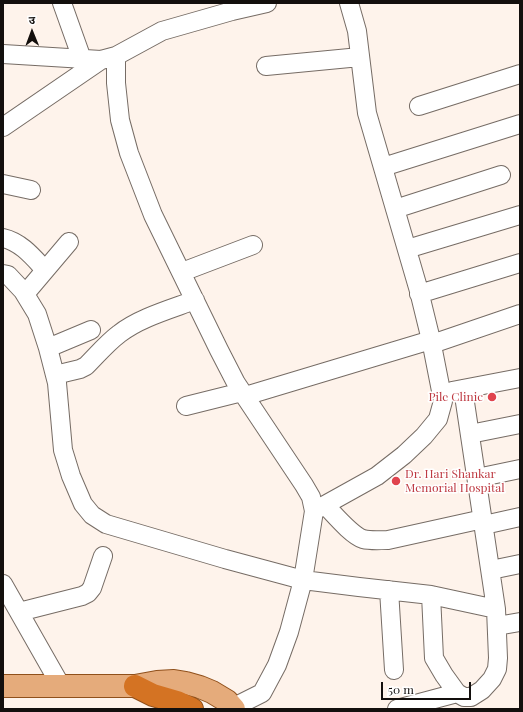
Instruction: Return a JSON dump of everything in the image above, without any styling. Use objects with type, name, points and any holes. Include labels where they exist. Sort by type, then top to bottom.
[{"type":"highway","points":[[135,686],[154,695],[177,702],[192,709]]},
{"type":"main road","points":[[3,686],[135,686],[174,681],[200,687],[221,696],[232,708]]},
{"type":"street","points":[[62,3],[82,59]]},
{"type":"street","points":[[3,127],[108,58],[128,50],[162,31],[232,11],[267,3]]},
{"type":"street","points":[[232,708],[263,701],[289,632],[304,580],[320,508],[377,476],[404,455],[424,436],[438,419],[443,401],[420,294],[367,113],[357,31],[349,3]]},
{"type":"street","points":[[3,54],[82,59],[108,58]]},
{"type":"street","points":[[266,66],[360,57]]},
{"type":"street","points":[[108,58],[116,83],[120,120],[129,153],[153,215],[236,383],[311,497],[320,508],[361,538],[372,540],[388,540],[483,522],[520,517]]},
{"type":"street","points":[[419,106],[520,74]]},
{"type":"street","points":[[384,167],[520,124]]},
{"type":"street","points":[[395,209],[501,175]]},
{"type":"street","points":[[3,184],[31,190]]},
{"type":"street","points":[[407,249],[520,215]]},
{"type":"street","points":[[3,238],[11,240],[23,247],[46,270]]},
{"type":"street","points":[[25,294],[69,242]]},
{"type":"street","points":[[182,272],[253,245]]},
{"type":"street","points":[[420,294],[520,263]]},
{"type":"street","points":[[3,274],[8,275],[25,294],[37,314],[57,383],[63,450],[70,476],[83,504],[92,515],[106,524],[224,559],[304,580],[432,594],[496,618],[520,622]]},
{"type":"street","points":[[55,375],[86,366],[120,333],[133,324],[195,300]]},
{"type":"street","points":[[186,406],[243,394],[431,342],[520,314]]},
{"type":"street","points":[[48,348],[91,330]]},
{"type":"street","points":[[442,393],[520,378]]},
{"type":"street","points":[[432,594],[434,658],[457,693],[464,698],[471,697],[482,690],[492,679],[497,669],[498,658],[496,618],[490,570],[463,389]]},
{"type":"street","points":[[470,434],[520,424]]},
{"type":"street","points":[[477,478],[520,469]]},
{"type":"street","points":[[19,612],[82,596],[88,593],[92,588],[103,556]]},
{"type":"street","points":[[490,570],[520,564]]},
{"type":"street","points":[[3,584],[61,686]]},
{"type":"street","points":[[389,590],[394,670]]},
{"type":"street","points":[[397,709],[457,693]]},
{"type":"place","name":"Pile Clinic","points":[[492,397]]},
{"type":"place","name":"Dr. Hari Shankar Memorial Hospital","points":[[396,481]]}]
